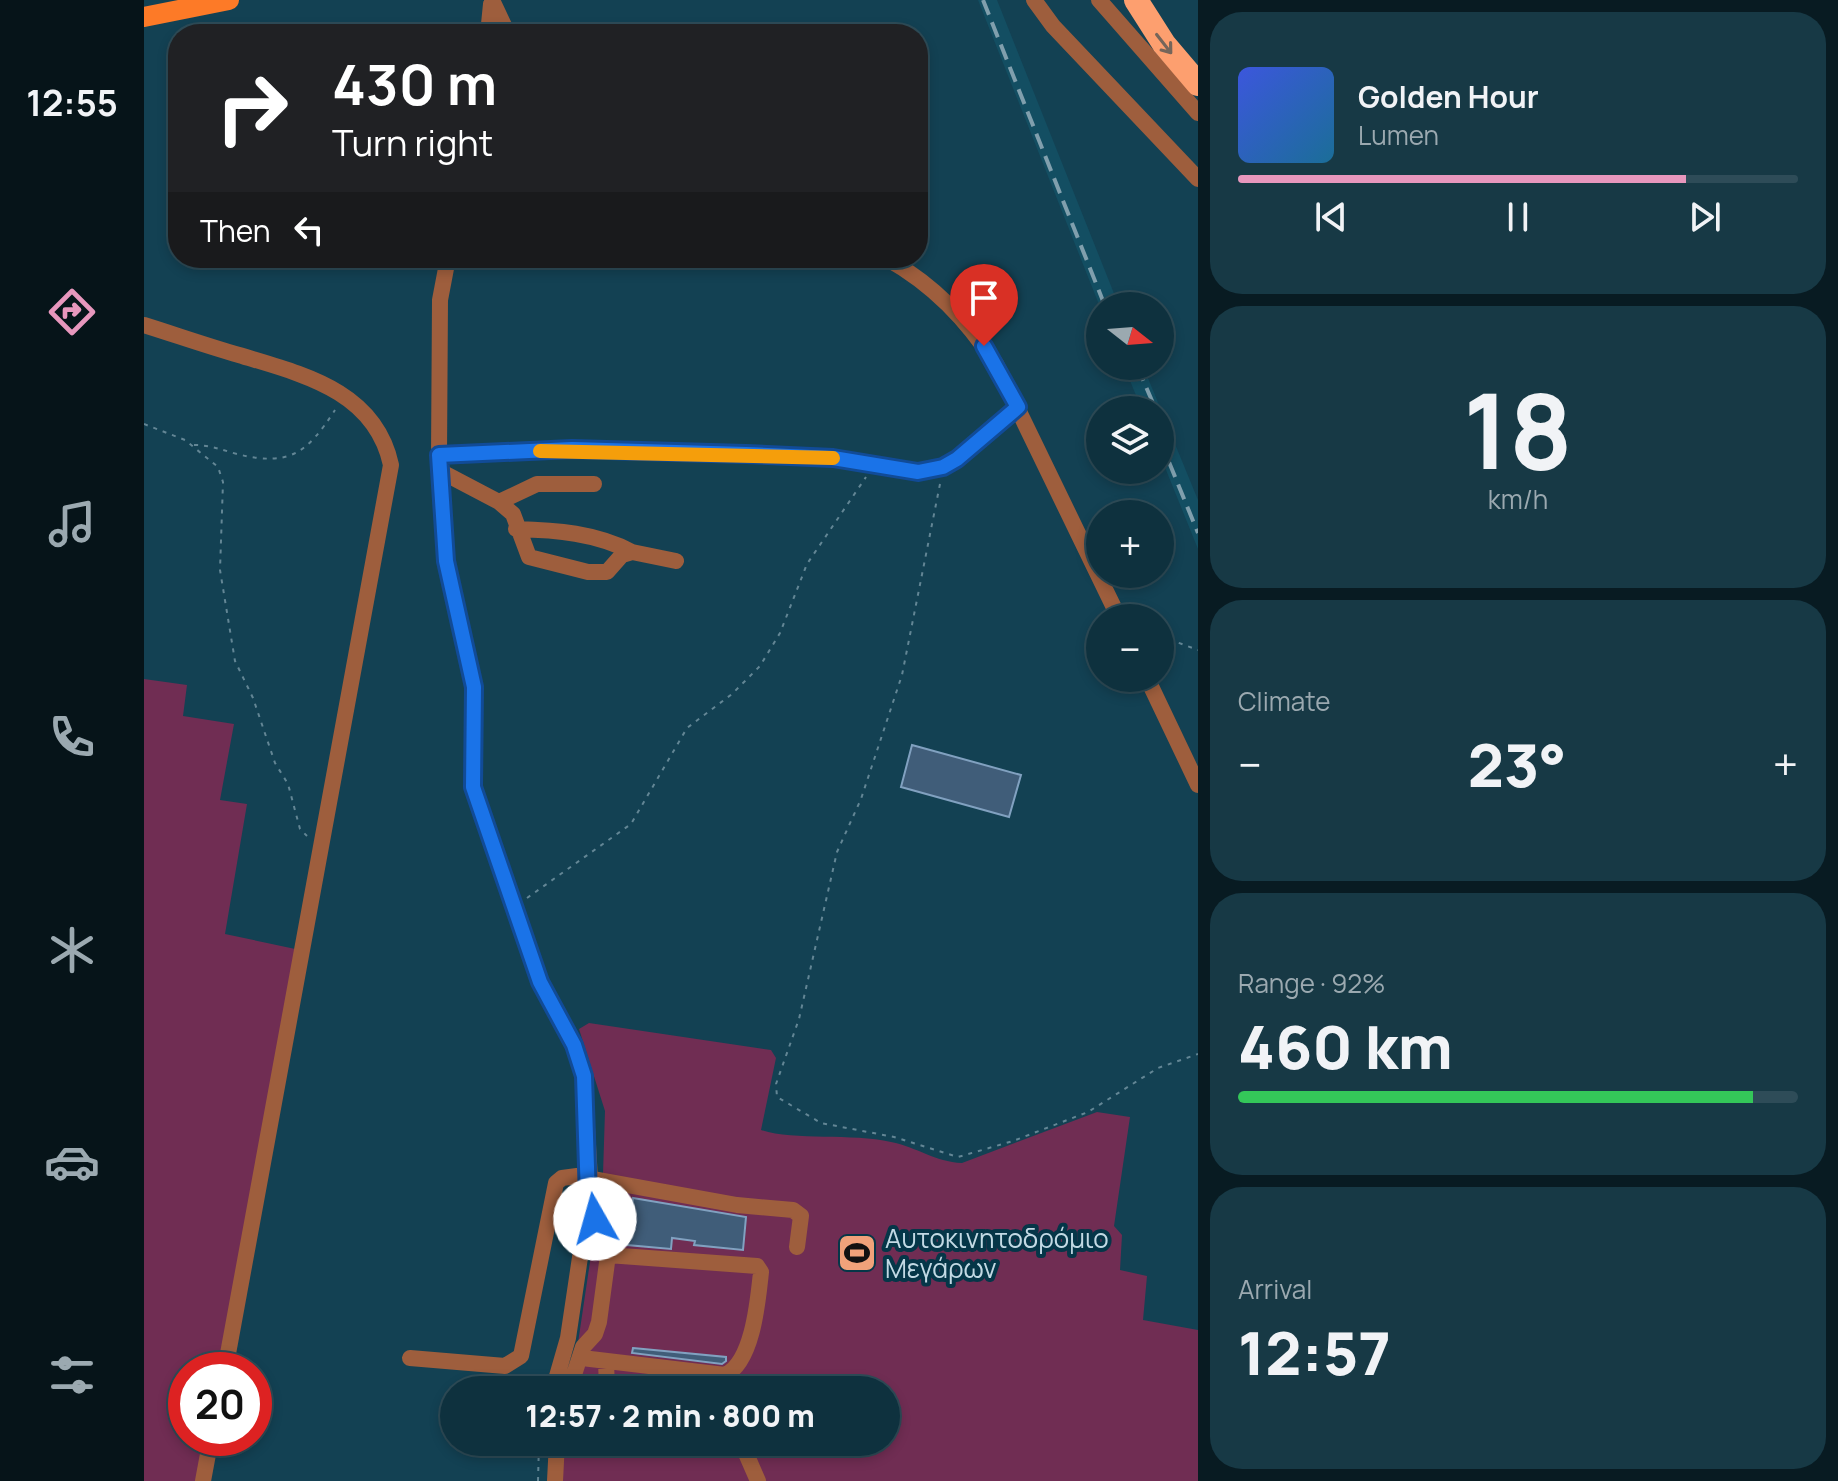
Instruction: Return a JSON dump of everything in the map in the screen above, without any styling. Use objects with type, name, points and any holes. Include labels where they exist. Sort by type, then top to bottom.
[{"type":"highway","points":[[1136,0],[1164,44],[1198,84]]},
{"type":"main road","points":[[144,17],[229,0]]},
{"type":"street","points":[[1034,0],[1053,26],[1198,179]]},
{"type":"street","points":[[1099,0],[1198,113]]},
{"type":"street","points":[[489,24],[491,1]]},
{"type":"street","points":[[491,1],[503,24]]},
{"type":"street","points":[[446,268],[440,300],[440,463],[446,561],[474,687],[473,787],[540,982],[574,1045],[584,1076],[590,1179],[571,1324],[557,1376]]},
{"type":"street","points":[[901,268],[943,296],[972,328],[1018,407],[1112,604]]},
{"type":"street","points":[[144,325],[316,378],[344,397],[382,439],[391,465],[391,480],[228,1352]]},
{"type":"street","points":[[440,463],[572,449],[794,456],[857,461],[918,472],[943,467],[971,449],[1018,407]]},
{"type":"street","points":[[440,463],[513,514],[516,529],[529,557],[588,572],[607,572],[622,555],[632,552]]},
{"type":"street","points":[[499,502],[537,484],[594,484]]},
{"type":"street","points":[[516,529],[587,535],[610,540],[632,552],[676,561]]},
{"type":"street","points":[[1154,692],[1198,785]]},
{"type":"street","points":[[410,1358],[505,1366],[521,1356],[556,1183],[569,1176],[737,1205],[793,1210],[801,1216],[797,1247]]},
{"type":"street","points":[[575,1376],[583,1347],[595,1334],[599,1322],[608,1255],[588,1197]]},
{"type":"street","points":[[608,1255],[757,1266],[761,1272],[752,1333],[741,1361],[731,1376]]},
{"type":"street","points":[[582,1358],[688,1376]]},
{"type":"street","points":[[606,1361],[607,1376]]},
{"type":"street","points":[[203,1481],[208,1456]]},
{"type":"street","points":[[555,1481],[556,1456]]},
{"type":"street","points":[[747,1456],[758,1481]]},
{"type":"path","points":[[192,445],[208,445],[271,461],[297,454],[317,440],[344,397]]},
{"type":"path","points":[[144,424],[192,445],[218,467],[223,482],[220,570],[235,661],[253,698],[275,763],[288,784],[300,829],[320,850]]},
{"type":"path","points":[[515,906],[631,824],[687,728],[732,694],[772,649],[807,564],[873,466]]},
{"type":"path","points":[[943,467],[902,675],[861,799],[837,852],[799,1019],[776,1084],[777,1097],[821,1123],[894,1137],[958,1157],[1013,1141],[1088,1112],[1158,1068],[1198,1054]]},
{"type":"path","points":[[1174,641],[1198,650]]},
{"type":"path","points":[[538,1481],[539,1456]]},
{"type":"shaded area","points":[[978,0],[997,0],[1113,292],[1094,292]]},
{"type":"shaded area","points":[[1130,380],[1149,380],[1155,396],[1136,396]]},
{"type":"shaded area","points":[[1174,442],[1198,500],[1198,549],[1172,484]]},
{"type":"shaded area","points":[[144,679],[187,685],[183,716],[234,724],[220,800],[247,804],[225,934],[300,950],[225,1352],[168,1352],[168,1456],[205,1456],[200,1481],[144,1481]]},
{"type":"shaded area","name":"Αυτοκινητοδρόμιο Μεγάρων","points":[[589,1023],[771,1050],[776,1058],[761,1130],[806,1136],[876,1139],[900,1144],[943,1160],[962,1163],[1097,1112],[1130,1117],[1114,1226],[1122,1235],[1120,1270],[1147,1276],[1143,1320],[1198,1330],[1198,1481],[554,1481],[559,1456],[900,1456],[900,1376],[573,1376],[603,1174],[605,1111],[579,1029]]},
{"type":"building","points":[[912,745],[1021,775],[1009,817],[901,787]]},
{"type":"building","points":[[633,1198],[746,1217],[743,1250],[694,1245],[695,1241],[672,1238],[671,1249],[627,1245]]},
{"type":"building","points":[[633,1348],[726,1357],[726,1361],[722,1364],[632,1353]]},
{"type":"railway","points":[[983,0],[1099,292]]},
{"type":"railway","points":[[1143,380],[1150,396]]},
{"type":"railway","points":[[1174,474],[1198,533]]},
{"type":"slow traffic","points":[[540,451],[572,449],[833,458]]},
{"type":"place","name":"Αυτοκινητοδρόμιο Μεγάρων","points":[[857,1253]]},
{"type":"route","points":[[595,1219],[588,1197],[590,1179],[584,1076],[574,1045],[540,982],[478,810],[473,787],[470,756],[474,687],[446,561],[439,455],[572,449],[746,454],[833,458],[896,471],[933,470],[971,449],[1018,407],[984,346]]}]
